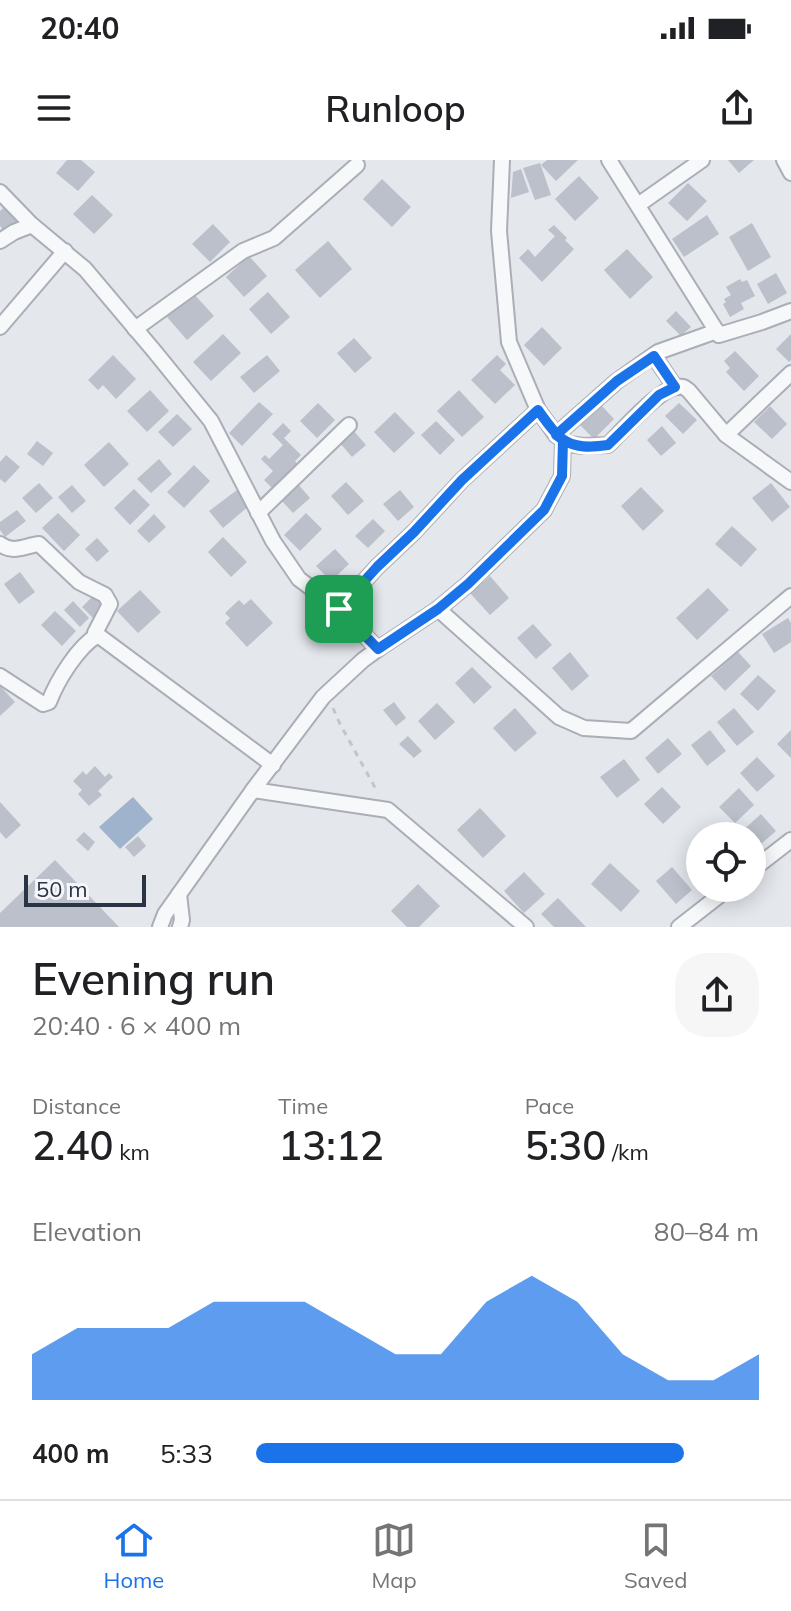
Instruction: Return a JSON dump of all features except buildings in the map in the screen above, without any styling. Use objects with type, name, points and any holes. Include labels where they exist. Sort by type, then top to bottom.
[{"type":"street","points":[[502,160],[499,231],[509,342],[538,410],[560,437],[569,444],[608,445],[659,395],[675,387],[683,387],[726,435],[791,482]]},
{"type":"street","points":[[609,160],[719,335],[791,311]]},
{"type":"street","points":[[638,205],[702,160]]},
{"type":"street","points":[[784,160],[791,173]]},
{"type":"street","points":[[135,329],[243,251],[274,238],[357,165]]},
{"type":"street","points":[[0,192],[32,225],[85,269],[135,329],[211,421],[273,541],[299,579],[339,609],[378,649]]},
{"type":"street","points":[[0,241],[32,225]]},
{"type":"street","points":[[0,327],[65,251]]},
{"type":"street","points":[[160,927],[179,894],[323,697],[363,660],[438,609],[468,584],[544,510],[562,476],[560,437],[617,381],[654,356],[717,331]]},
{"type":"street","points":[[654,356],[675,387]]},
{"type":"street","points":[[726,435],[791,373]]},
{"type":"street","points":[[339,609],[462,480],[538,410]]},
{"type":"street","points":[[258,513],[349,425]]},
{"type":"street","points":[[0,544],[6,549],[16,550],[39,544],[79,582],[105,595],[110,604],[95,633],[273,765]]},
{"type":"street","points":[[438,609],[559,717],[584,728],[631,731],[791,596]]},
{"type":"street","points":[[0,676],[43,704],[49,702],[79,649],[98,635]]},
{"type":"street","points":[[253,790],[388,810],[526,927]]},
{"type":"street","points":[[766,859],[791,840]]},
{"type":"street","points":[[179,894],[180,927]]},
{"type":"street","points":[[679,927],[711,902]]},
{"type":"path","points":[[337,685],[333,709],[388,810]]},
{"type":"water","points":[[133,797],[153,819],[120,849],[99,827]]},
{"type":"route","points":[[339,609],[378,649],[438,609],[544,510],[562,476],[563,440],[556,435],[617,381],[654,356],[675,387],[659,395],[608,445],[569,444],[556,435],[538,410],[462,480],[339,609]]}]
